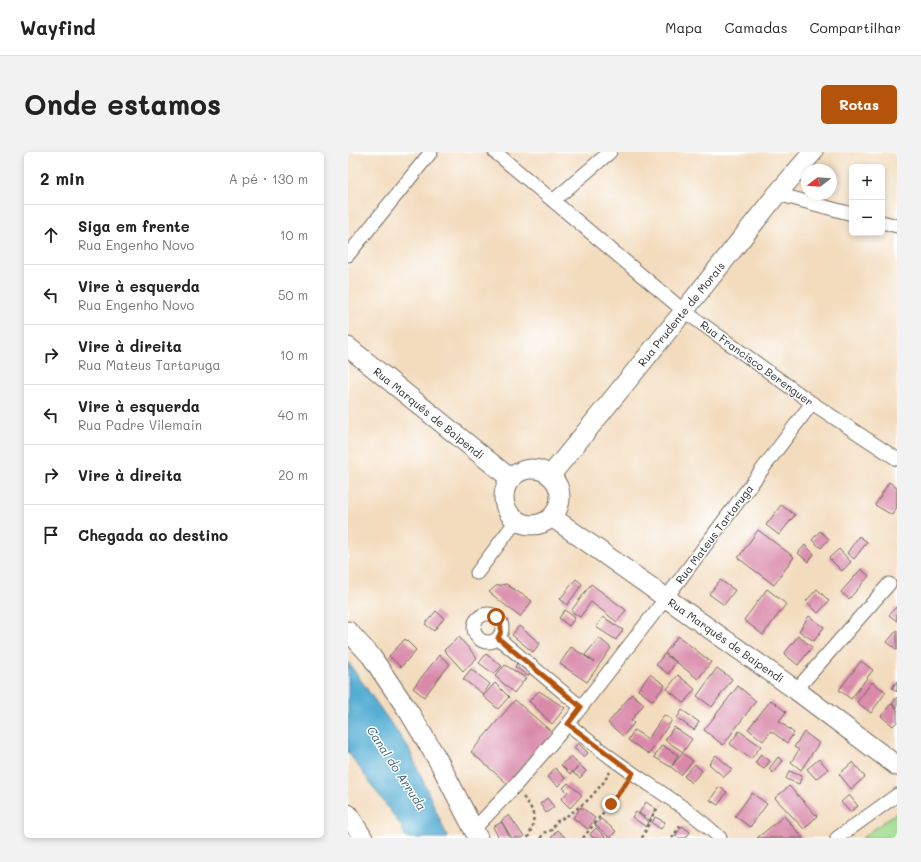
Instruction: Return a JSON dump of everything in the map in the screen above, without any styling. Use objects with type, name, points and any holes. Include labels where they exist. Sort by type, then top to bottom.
[{"type":"street","points":[[348,255],[432,152]]},
{"type":"street","name":"Rua Francisco Berenguer","points":[[495,152],[684,311],[812,403],[897,459]]},
{"type":"street","points":[[554,201],[610,152]]},
{"type":"street","name":"Rua Prudente de Morais","points":[[550,476],[777,194],[813,152]]},
{"type":"street","points":[[777,194],[849,213]]},
{"type":"street","points":[[885,223],[897,226]]},
{"type":"street","name":"Rua Marquês de Baipendi","points":[[348,347],[511,479]]},
{"type":"street","name":"Rua Mateus Tartaruga","points":[[476,834],[568,724],[666,598],[812,403]]},
{"type":"street","points":[[534,469],[543,471],[550,476],[556,483],[560,500],[558,508],[552,517],[542,524],[535,525],[522,524],[510,516],[506,509],[504,493],[506,485],[517,473],[534,469]]},
{"type":"street","name":"Rua Marquês de Baipendi","points":[[552,517],[796,690],[897,766]]},
{"type":"street","points":[[477,573],[516,521]]},
{"type":"street","points":[[796,690],[889,584]]},
{"type":"street","points":[[348,631],[371,656],[409,712],[439,762],[476,834]]},
{"type":"street","points":[[498,638],[581,707]]},
{"type":"street","points":[[568,724],[617,762],[690,813],[720,838]]},
{"type":"street","points":[[837,838],[897,795]]},
{"type":"street","points":[[348,814],[363,838]]},
{"type":"path","points":[[541,838],[543,833],[552,830],[556,822],[570,814],[588,800],[603,783],[617,762]]},
{"type":"path","points":[[583,838],[633,773]]},
{"type":"path","points":[[514,787],[530,805],[534,817],[533,825],[528,838]]},
{"type":"path","points":[[642,838],[653,815],[666,796]]},
{"type":"path","points":[[672,838],[690,813]]},
{"type":"green space","points":[[897,812],[897,838],[862,838]]},
{"type":"water","name":"Canal do Arruda","points":[[348,662],[409,749],[448,838],[406,838],[401,826],[348,752]]},
{"type":"building","points":[[889,482],[897,488],[897,507],[892,515],[875,505]]},
{"type":"building","points":[[781,505],[795,515],[779,535],[766,525]]},
{"type":"building","points":[[758,530],[794,557],[774,585],[738,558]]},
{"type":"building","points":[[820,531],[829,539],[821,548],[812,540]]},
{"type":"building","points":[[859,536],[867,542],[854,559],[847,553]]},
{"type":"building","points":[[805,545],[814,554],[808,562],[798,553]]},
{"type":"building","points":[[839,549],[851,562],[842,571],[829,558]]},
{"type":"building","points":[[861,569],[869,576],[849,599],[841,592]]},
{"type":"building","points":[[576,579],[582,584],[567,605],[560,599]]},
{"type":"building","points":[[720,580],[735,590],[724,605],[709,594]]},
{"type":"building","points":[[506,584],[532,601],[520,617],[489,592],[496,586]]},
{"type":"building","points":[[591,584],[626,610],[617,622],[591,602],[580,617],[571,611]]},
{"type":"building","points":[[767,589],[786,604],[763,635],[744,620]]},
{"type":"building","points":[[817,589],[829,601],[818,613],[806,601]]},
{"type":"building","points":[[897,606],[897,621],[889,615]]},
{"type":"building","points":[[565,610],[575,618],[569,626],[559,618]]},
{"type":"building","points":[[436,611],[444,618],[434,631],[425,624]]},
{"type":"building","points":[[809,616],[824,627],[814,641],[799,631]]},
{"type":"building","points":[[603,617],[623,630],[616,640],[596,627]]},
{"type":"building","points":[[519,626],[540,643],[533,652],[512,635]]},
{"type":"building","points":[[897,630],[897,650],[887,642]]},
{"type":"building","points":[[678,636],[711,662],[698,679],[665,653]]},
{"type":"building","points":[[798,636],[812,647],[798,665],[784,654]]},
{"type":"building","points":[[459,637],[477,658],[463,671],[444,650]]},
{"type":"building","points":[[599,638],[611,648],[587,682],[560,664],[571,647],[594,662],[585,655]]},
{"type":"building","points":[[405,639],[416,650],[401,667],[389,656]]},
{"type":"building","points":[[486,654],[502,666],[494,674],[479,663]]},
{"type":"building","points":[[664,654],[676,662],[668,674],[656,665]]},
{"type":"building","points":[[439,655],[450,664],[424,697],[413,688]]},
{"type":"building","points":[[518,661],[532,670],[528,676],[515,667]]},
{"type":"building","points":[[861,661],[873,670],[851,699],[839,690]]},
{"type":"building","points":[[505,665],[526,678],[514,693],[495,676]]},
{"type":"building","points":[[717,668],[732,679],[712,707],[697,696]]},
{"type":"building","points":[[471,669],[490,684],[483,694],[463,679]]},
{"type":"building","points":[[650,674],[665,685],[653,701],[638,690]]},
{"type":"building","points":[[678,675],[695,689],[684,703],[667,689]]},
{"type":"building","points":[[897,681],[897,692],[892,688]]},
{"type":"building","points":[[872,682],[886,692],[871,713],[857,702]]},
{"type":"building","points":[[495,683],[509,697],[498,709],[483,696]]},
{"type":"building","points":[[738,686],[756,701],[723,745],[704,730]]},
{"type":"building","points":[[539,691],[565,708],[552,724],[529,701]]},
{"type":"building","points":[[632,694],[644,704],[631,721],[634,723],[623,736],[608,723]]},
{"type":"building","points":[[897,697],[897,708],[892,704]]},
{"type":"building","points":[[515,700],[554,734],[510,786],[471,752]]},
{"type":"building","points":[[771,700],[786,712],[779,721],[794,733],[787,743],[771,731],[763,741],[748,729]]},
{"type":"building","points":[[891,704],[897,709],[897,722],[893,726],[881,716]]},
{"type":"building","points":[[682,710],[699,722],[694,730],[677,718]]},
{"type":"building","points":[[664,715],[672,720],[649,754],[628,740],[634,730],[648,739]]},
{"type":"building","points":[[674,727],[692,739],[683,752],[665,740]]},
{"type":"building","points":[[739,731],[761,746],[751,759],[730,744]]},
{"type":"building","points":[[804,732],[819,743],[801,770],[791,762],[799,750],[794,747]]},
{"type":"building","points":[[578,743],[588,753],[584,757],[574,748]]},
{"type":"building","points":[[662,745],[678,755],[672,766],[682,753],[693,761],[681,775],[654,757]]},
{"type":"building","points":[[761,754],[770,761],[764,769],[755,763]]},
{"type":"building","points":[[716,755],[732,769],[724,777],[709,764]]},
{"type":"building","points":[[571,756],[586,771],[580,778],[573,773],[578,767],[570,774],[561,765]]},
{"type":"building","points":[[778,757],[783,761],[773,773],[769,769]]},
{"type":"building","points":[[819,759],[828,769],[816,779],[807,769]]},
{"type":"building","points":[[853,762],[865,777],[851,789],[839,774]]},
{"type":"building","points":[[695,764],[702,771],[691,783],[684,776]]},
{"type":"building","points":[[555,768],[565,778],[558,786],[547,777]]},
{"type":"building","points":[[789,771],[802,776],[799,784],[786,779]]},
{"type":"building","points":[[568,783],[582,795],[570,808],[561,799],[568,792],[563,788]]},
{"type":"building","points":[[789,786],[817,816],[804,829],[775,798]]},
{"type":"building","points":[[719,787],[727,792],[718,805],[710,800]]},
{"type":"building","points":[[752,793],[767,804],[750,827],[735,816]]},
{"type":"building","points":[[849,795],[858,806],[850,812],[841,802]]},
{"type":"building","points":[[547,798],[554,807],[546,813],[540,804]]},
{"type":"building","points":[[646,802],[656,809],[649,820],[639,813]]},
{"type":"building","points":[[581,807],[595,818],[588,829],[573,818]]},
{"type":"building","points":[[636,812],[649,822],[646,827],[632,817]]},
{"type":"building","points":[[509,815],[524,837],[512,838],[501,821]]},
{"type":"building","points":[[784,816],[803,838],[757,838]]},
{"type":"building","points":[[655,817],[665,822],[661,829],[652,823]]},
{"type":"building","points":[[601,819],[616,831],[610,838],[595,825]]},
{"type":"building","points":[[502,822],[510,838],[499,838],[493,827]]},
{"type":"building","points":[[682,826],[690,832],[686,838],[678,838],[675,836]]},
{"type":"building","points":[[596,828],[606,838],[593,838],[590,834]]},
{"type":"building","points":[[557,830],[566,838],[551,838]]},
{"type":"route","points":[[496,617],[501,625],[498,638],[581,707],[568,724],[633,773],[611,804]]}]
